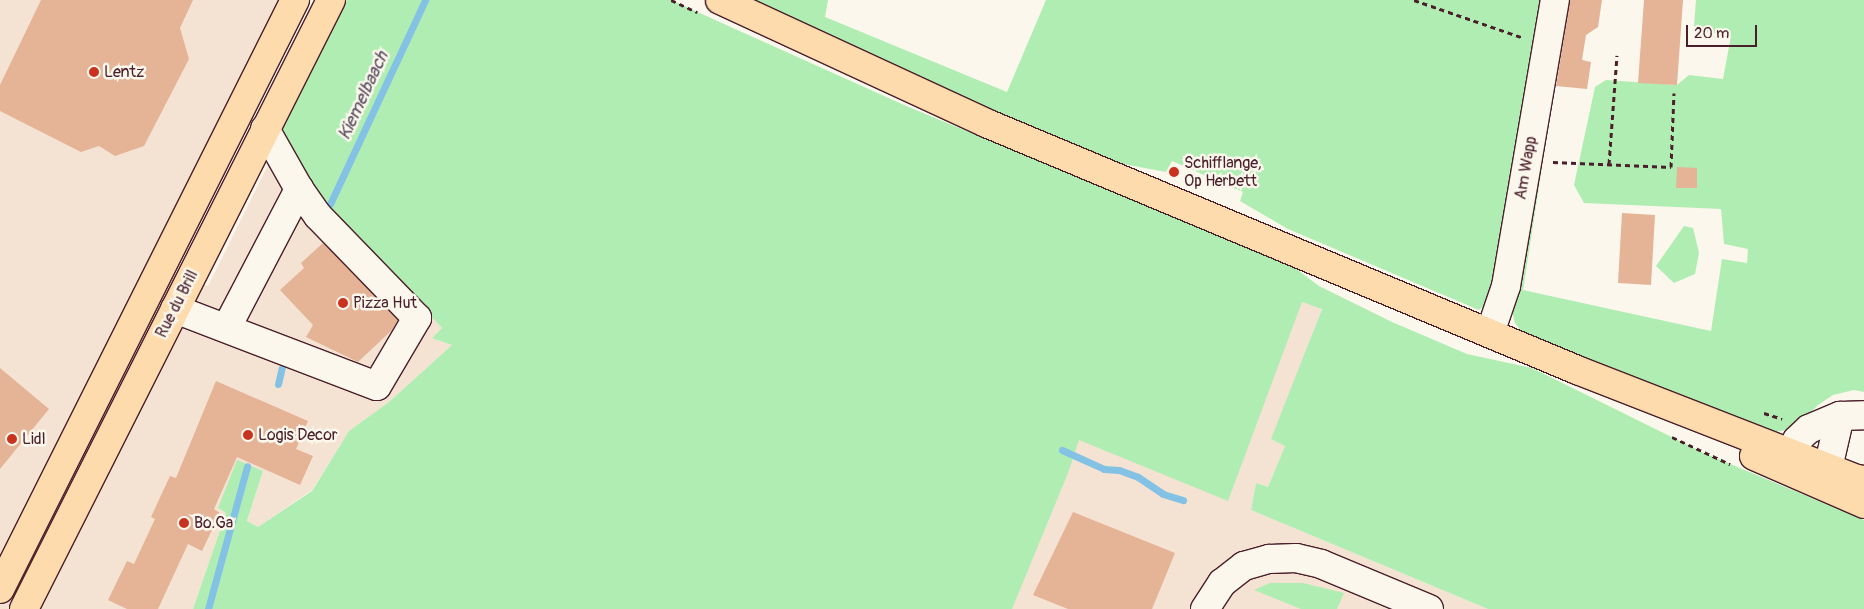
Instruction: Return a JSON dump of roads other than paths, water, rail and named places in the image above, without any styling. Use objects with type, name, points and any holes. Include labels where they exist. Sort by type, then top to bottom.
[{"type":"main road","name":"Rue du Brill","points":[[0,589],[295,0]]},
{"type":"main road","name":"Rue du Brill","points":[[24,609],[331,0]]},
{"type":"main road","points":[[720,0],[986,123],[1577,370],[1791,452],[1828,468],[1862,486]]},
{"type":"main road","points":[[1577,370],[1781,469],[1862,486]]},
{"type":"street","name":"Am Wapp","points":[[1490,333],[1506,286],[1555,0]]},
{"type":"street","points":[[175,309],[227,327],[377,386],[417,318],[318,216],[299,189],[265,129]]},
{"type":"street","points":[[227,327],[299,189]]},
{"type":"street","points":[[1791,452],[1797,440],[1809,429],[1852,415]]},
{"type":"street","points":[[1828,468],[1852,415]]},
{"type":"street","points":[[1205,609],[1222,583],[1244,566],[1269,559],[1296,558],[1321,564],[1429,609]]},
{"type":"waterway","name":"Kiemelbaach","points":[[330,204],[425,0]]},
{"type":"waterway","name":"Kiemelbaach","points":[[278,384],[282,367]]},
{"type":"waterway","points":[[1062,450],[1104,469],[1119,470],[1138,477],[1163,494],[1183,500]]},
{"type":"waterway","name":"Kiemelbaach","points":[[208,609],[247,466]]},
{"type":"place","name":"Lentz","points":[[94,72]]},
{"type":"place","name":"Schifflange, Op Herbett","points":[[1174,172]]},
{"type":"place","name":"Pizza Hut","points":[[343,303]]},
{"type":"place","name":"Logis Decor","points":[[248,435]]},
{"type":"place","name":"Lidl","points":[[12,439]]},
{"type":"place","name":"Bo.Ga","points":[[184,523]]}]
